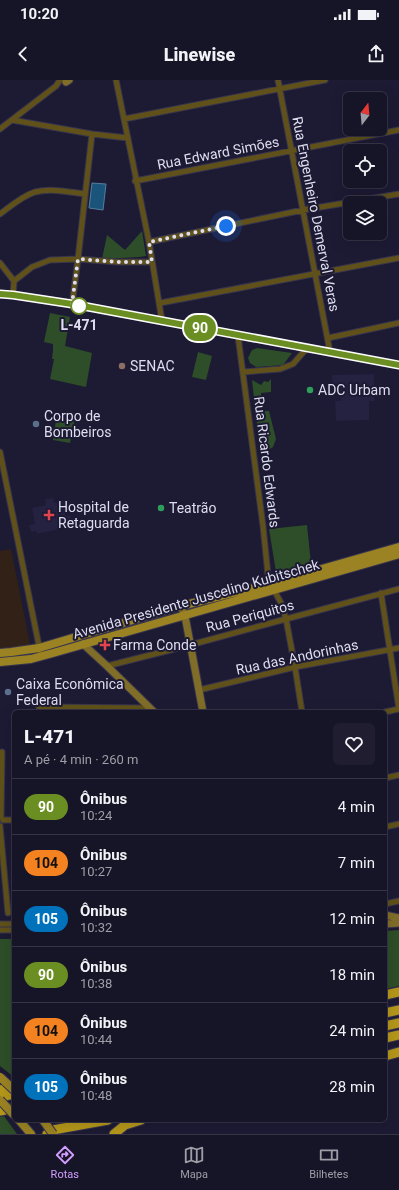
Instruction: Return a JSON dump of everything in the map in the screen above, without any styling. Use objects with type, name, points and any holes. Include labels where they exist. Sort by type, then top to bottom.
[{"type":"highway","points":[[387,995],[399,992]]},
{"type":"highway","points":[[387,1013],[399,1010]]},
{"type":"highway","points":[[387,1026],[399,1023]]},
{"type":"highway","points":[[387,1038],[399,1035]]},
{"type":"highway","points":[[387,1051],[399,1051]]},
{"type":"highway","points":[[387,1055],[399,1051]]},
{"type":"highway","points":[[0,1090],[12,1087]]},
{"type":"highway","points":[[0,1097],[12,1094]]},
{"type":"highway","points":[[47,1134],[53,1130],[97,1122]]},
{"type":"highway","points":[[114,1134],[125,1125],[135,1122]]},
{"type":"main road","name":"Avenida Presidente Juscelino Kubitschek","points":[[0,652],[40,652],[84,644],[185,616],[399,547]]},
{"type":"main road","name":"Avenida Presidente Juscelino Kubitschek","points":[[0,662],[31,659],[40,652],[181,606],[272,587],[399,554]]},
{"type":"main road","points":[[181,606],[185,616],[203,710]]},
{"type":"main road","points":[[84,644],[152,710]]},
{"type":"main road","points":[[387,915],[399,918]]},
{"type":"main road","points":[[387,924],[399,923]]},
{"type":"main road","points":[[0,1077],[12,1088]]},
{"type":"main road","points":[[0,1100],[10,1111]]},
{"type":"main road","points":[[21,1122],[31,1134]]},
{"type":"main road","points":[[44,1122],[53,1134]]},
{"type":"street","points":[[116,80],[135,181],[149,242],[162,321]]},
{"type":"street","name":"Rua Engenheiro Demerval Veras","points":[[278,80],[330,352]]},
{"type":"street","points":[[124,119],[325,80]]},
{"type":"street","points":[[0,129],[56,86],[66,81]]},
{"type":"street","points":[[12,120],[92,134],[128,138]]},
{"type":"street","name":"Rua Edward Simões","points":[[135,181],[399,130]]},
{"type":"street","points":[[72,304],[92,134]]},
{"type":"street","points":[[0,214],[34,192],[45,191],[85,194]]},
{"type":"street","points":[[149,242],[303,210],[399,194]]},
{"type":"street","points":[[160,303],[399,258]]},
{"type":"street","points":[[14,281],[32,267],[50,260],[78,259],[118,262],[152,262]]},
{"type":"street","points":[[0,263],[14,281],[13,295]]},
{"type":"street","points":[[0,294],[72,304],[399,365]]},
{"type":"street","points":[[328,338],[399,323]]},
{"type":"street","name":"Rua Ricardo Edwards","points":[[238,336],[272,587],[281,603],[286,618],[296,667],[302,710]]},
{"type":"street","points":[[243,372],[280,369],[293,364],[307,348]]},
{"type":"street","points":[[0,452],[40,652]]},
{"type":"street","name":"Rua Periquitos","points":[[107,666],[399,589]]},
{"type":"street","points":[[381,593],[399,709],[387,712]]},
{"type":"street","name":"Rua das Andorinhas","points":[[199,690],[296,667],[399,648]]},
{"type":"street","points":[[39,707],[152,710]]},
{"type":"street","points":[[2,752],[1,821],[8,913]]},
{"type":"street","points":[[387,778],[399,775]]},
{"type":"street","points":[[1,821],[12,820]]},
{"type":"street","points":[[387,827],[399,824]]},
{"type":"street","points":[[387,904],[399,901]]},
{"type":"street","points":[[0,924],[12,924]]},
{"type":"street","points":[[0,930],[12,930]]},
{"type":"shaded area","points":[[374,374],[374,401],[369,401],[369,420],[336,421],[335,401],[341,401],[341,393],[332,392],[332,375]]},
{"type":"shaded area","name":"Hospital de Retaguarda","points":[[53,498],[54,503],[68,501],[70,512],[65,513],[66,516],[70,515],[73,526],[37,534],[36,531],[31,532],[29,525],[35,524],[32,508],[46,505],[45,499]]},
{"type":"shaded area","points":[[11,549],[30,644],[29,647],[0,652],[0,551]]},
{"type":"green space","points":[[142,231],[146,256],[102,259],[107,235],[125,250]]},
{"type":"green space","points":[[50,313],[70,317],[65,346],[92,353],[86,387],[50,379],[54,359],[52,359],[53,344],[44,342]]},
{"type":"green space","points":[[257,348],[292,353],[283,365],[256,367],[250,363],[248,358],[252,350]]},
{"type":"green space","points":[[198,352],[212,356],[206,380],[192,377]]},
{"type":"green space","points":[[271,379],[271,392],[261,393],[262,411],[269,411],[276,439],[273,447],[268,450],[263,449],[259,443],[252,380],[261,385],[264,381],[268,382]]},
{"type":"green space","points":[[57,414],[75,418],[70,443],[53,440]]},
{"type":"green space","points":[[307,525],[311,564],[277,578],[269,529]]},
{"type":"green space","points":[[399,930],[399,986],[387,989],[387,931]]},
{"type":"green space","points":[[0,939],[12,939],[12,1075],[0,1066]]},
{"type":"green space","points":[[4,1116],[17,1134],[0,1134],[0,1117]]},
{"type":"water","points":[[92,183],[106,184],[103,210],[89,208]]},
{"type":"bus line","name":"90","points":[[0,294],[72,304],[399,365]]},
{"type":"place","name":"L-471","points":[[79,306]]},
{"type":"place","name":"SENAC","points":[[122,366]]},
{"type":"place","name":"ADC Urbam","points":[[310,390]]},
{"type":"place","name":"Corpo de Bombeiros","points":[[36,424]]},
{"type":"place","name":"Teatrão","points":[[161,508]]},
{"type":"place","name":"Hospital de Retaguarda","points":[[49,515]]},
{"type":"place","name":"Farma Conde","points":[[105,645]]},
{"type":"place","name":"Caixa Econômica Federal","points":[[8,692]]},
{"type":"route","points":[[79,306],[72,304],[78,259],[118,262],[152,262],[149,242],[226,226]]}]
